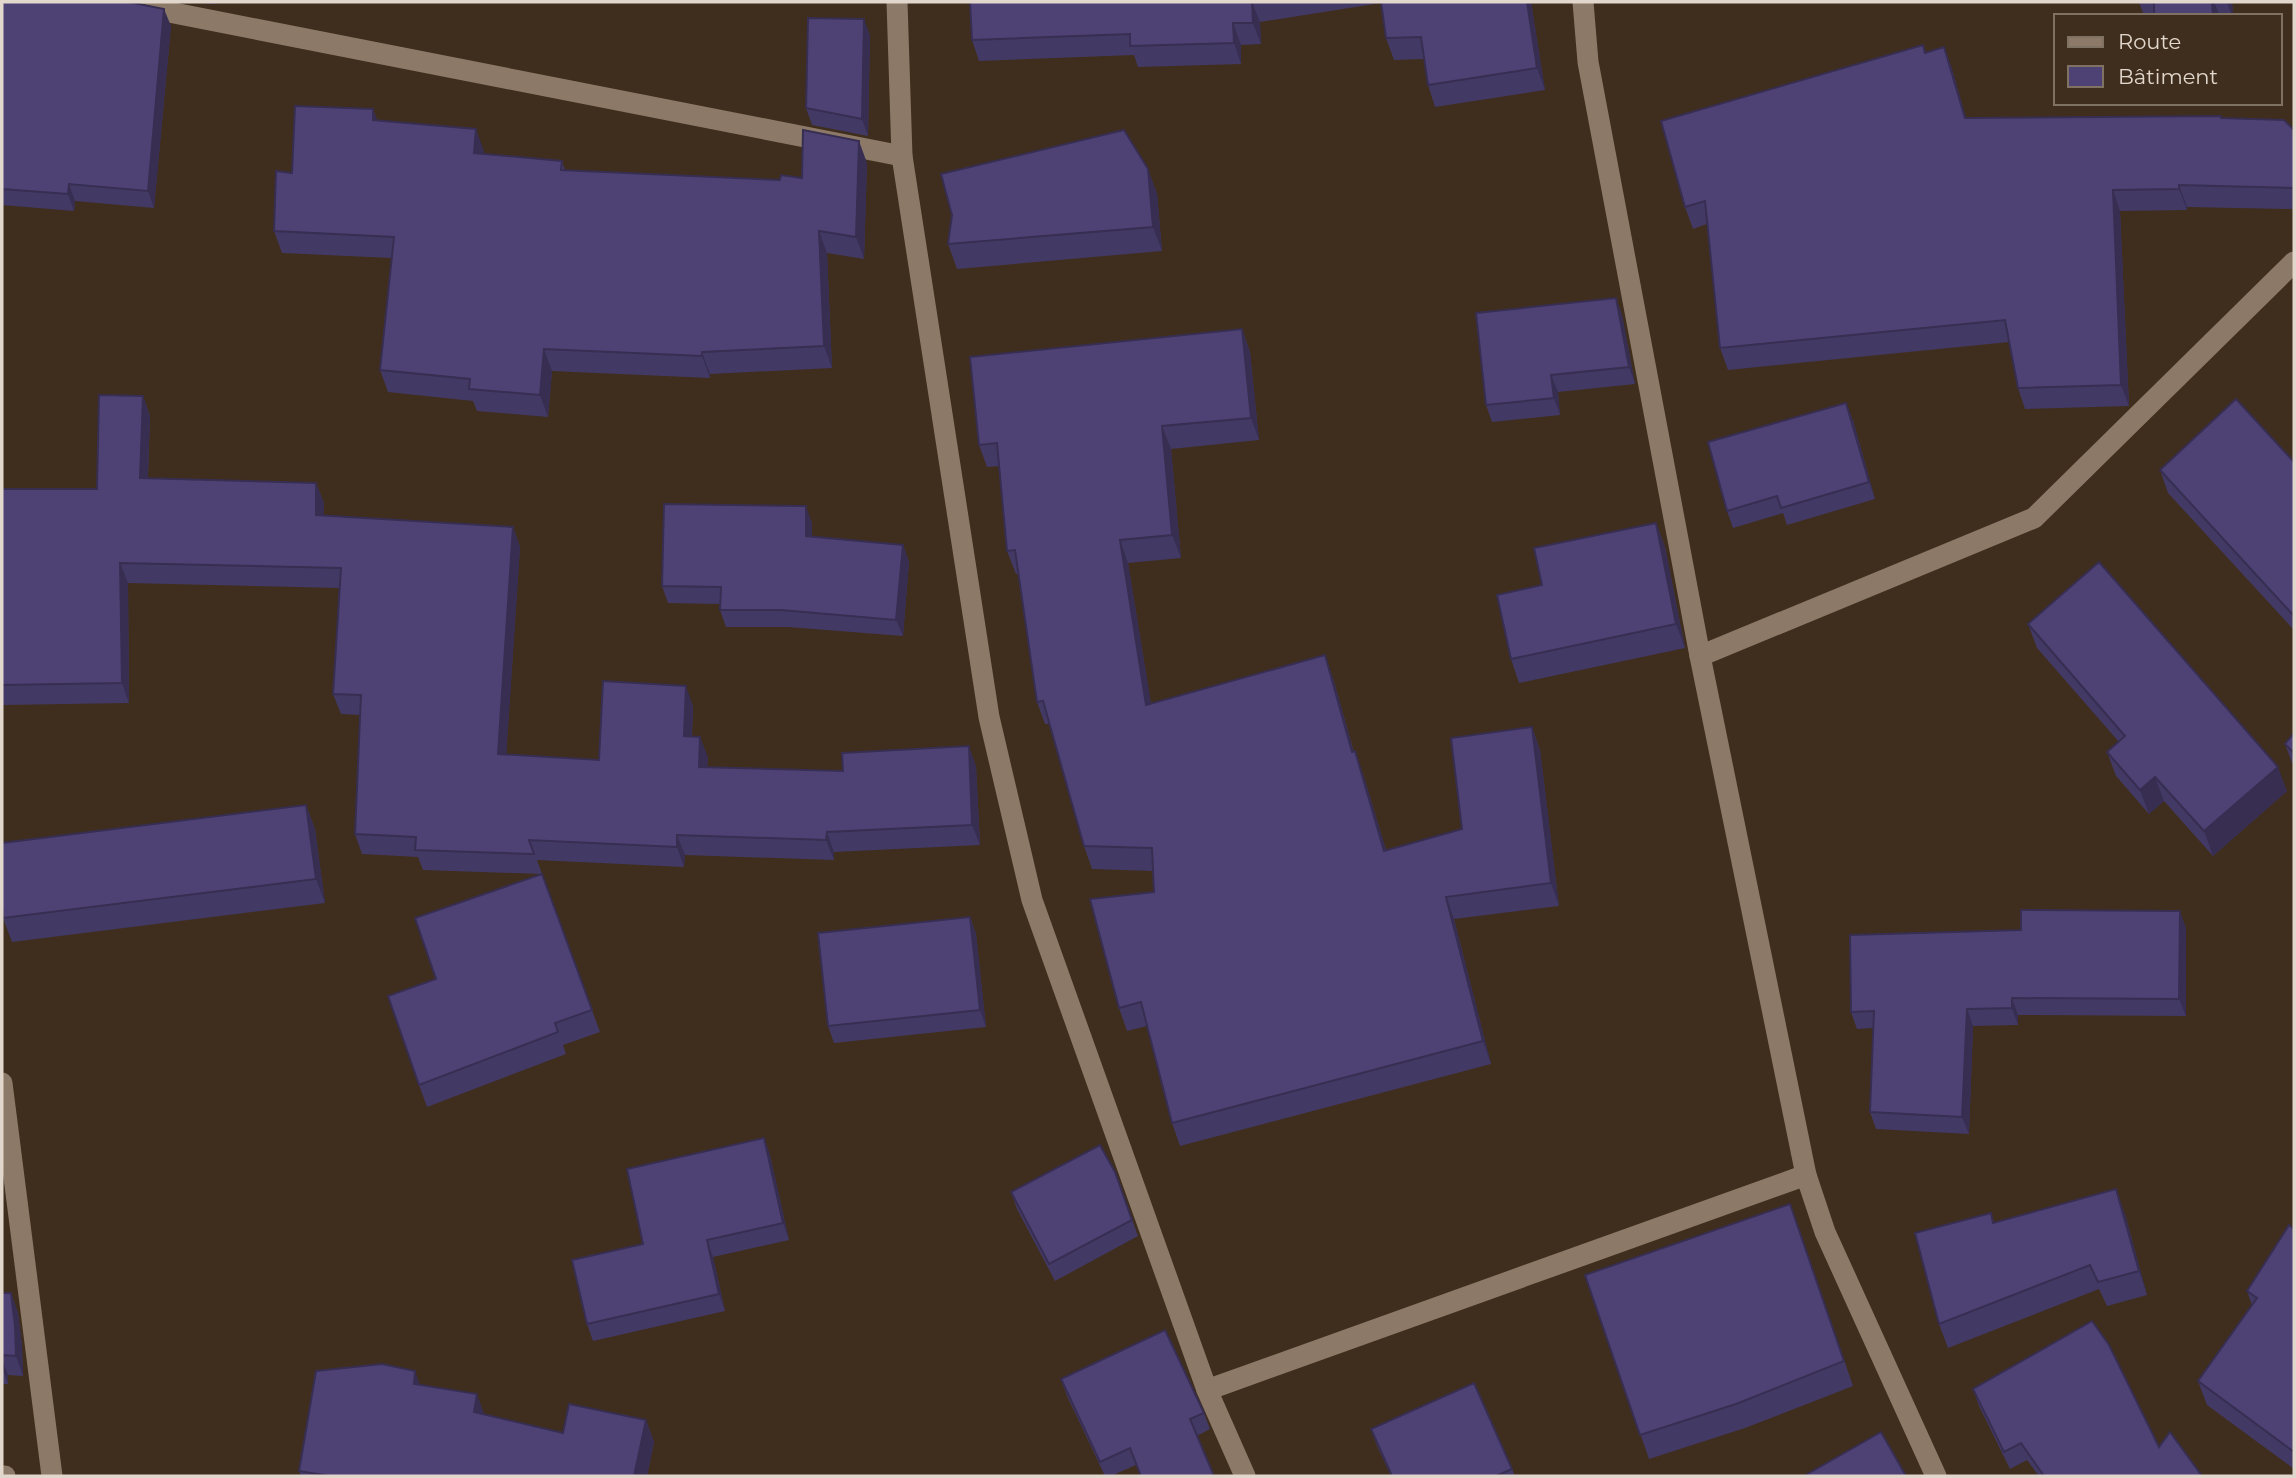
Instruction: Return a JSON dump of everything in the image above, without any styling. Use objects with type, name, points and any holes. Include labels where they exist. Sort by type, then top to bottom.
[{"type":"street","points":[[118,2],[902,156]]},
{"type":"street","points":[[897,2],[902,156],[989,717],[1032,901],[1207,1390],[1245,1476]]},
{"type":"street","points":[[1583,2],[1588,62],[1700,656],[1806,1175],[1825,1232],[1936,1476]]},
{"type":"street","points":[[1700,656],[2034,519],[2294,262]]},
{"type":"street","points":[[2,1083],[52,1476]]},
{"type":"street","points":[[1207,1390],[1806,1175]]},
{"type":"building","points":[[2,2],[129,2],[164,9],[148,191],[69,184],[68,194],[2,189]]},
{"type":"building","points":[[970,2],[1252,2],[1253,23],[1233,23],[1234,43],[1130,46],[1130,34],[972,40]]},
{"type":"building","points":[[1381,2],[1527,2],[1537,68],[1428,85],[1421,37],[1386,38]]},
{"type":"building","points":[[2154,2],[2212,2],[2213,14],[2154,14]]},
{"type":"building","points":[[808,18],[864,19],[862,119],[806,108]]},
{"type":"building","points":[[1923,45],[1925,53],[1944,47],[1965,118],[2221,116],[2284,120],[2294,130],[2294,188],[2179,185],[2179,189],[2113,190],[2121,385],[2018,388],[2005,320],[1720,348],[1705,201],[1685,207],[1661,121]]},
{"type":"building","points":[[295,106],[373,109],[373,120],[476,129],[474,153],[562,161],[561,170],[780,180],[781,175],[802,178],[803,130],[859,141],[856,237],[819,231],[824,346],[702,352],[702,356],[544,349],[540,395],[469,389],[470,379],[380,370],[394,237],[274,231],[276,171],[292,173]]},
{"type":"building","points":[[1124,130],[1148,169],[1153,227],[948,244],[952,215],[941,174]]},
{"type":"building","points":[[1616,298],[1629,367],[1551,375],[1554,398],[1486,405],[1476,313]]},
{"type":"building","points":[[1242,329],[1251,418],[1162,426],[1172,535],[1120,540],[1146,705],[1325,655],[1352,752],[1355,751],[1384,851],[1462,829],[1451,738],[1532,727],[1551,883],[1446,897],[1483,1041],[1172,1123],[1141,1002],[1119,1008],[1090,899],[1154,892],[1152,848],[1084,846],[1043,701],[1037,702],[1015,550],[1007,551],[997,443],[979,445],[970,357]]},
{"type":"building","points":[[99,395],[143,396],[140,478],[316,483],[316,515],[513,527],[498,754],[599,760],[603,681],[686,686],[684,736],[700,737],[699,767],[843,771],[842,753],[969,746],[972,825],[827,832],[826,840],[677,835],[677,847],[529,840],[534,854],[415,850],[416,837],[355,834],[361,695],[333,694],[341,568],[120,563],[122,683],[2,685],[2,489],[97,489]]},
{"type":"building","points":[[2236,399],[2294,462],[2294,616],[2160,470]]},
{"type":"building","points":[[1846,403],[1869,482],[1781,508],[1777,496],[1727,511],[1708,442]]},
{"type":"building","points":[[664,504],[806,506],[806,536],[903,545],[896,620],[781,610],[720,610],[721,587],[662,586]]},
{"type":"building","points":[[1656,523],[1676,624],[1511,659],[1497,595],[1542,585],[1534,548]]},
{"type":"building","points":[[2099,562],[2278,767],[2204,831],[2155,777],[2140,790],[2107,752],[2125,736],[2028,624]]},
{"type":"building","points":[[2294,733],[2294,753],[2285,744]]},
{"type":"building","points":[[306,805],[316,879],[3,918],[2,843]]},
{"type":"building","points":[[542,874],[592,1010],[555,1023],[558,1032],[419,1085],[388,996],[436,979],[415,918]]},
{"type":"building","points":[[2021,910],[2180,911],[2179,999],[2012,998],[2012,1008],[1967,1009],[1962,1117],[1870,1112],[1874,1011],[1851,1012],[1850,935],[2021,930]]},
{"type":"building","points":[[970,917],[980,1010],[828,1026],[818,933]]},
{"type":"building","points":[[764,1138],[783,1223],[707,1240],[719,1294],[587,1324],[572,1260],[643,1244],[627,1169]]},
{"type":"building","points":[[1100,1145],[1115,1172],[1132,1220],[1049,1264],[1011,1192]]},
{"type":"building","points":[[2116,1189],[2139,1271],[2098,1282],[2090,1265],[1939,1324],[1915,1233],[1991,1213],[1993,1223]]},
{"type":"building","points":[[1790,1204],[1844,1361],[1736,1404],[1640,1435],[1585,1275]]},
{"type":"building","points":[[2289,1225],[2294,1229],[2294,1452],[2198,1381],[2257,1298],[2247,1291]]},
{"type":"building","points":[[2,1293],[11,1293],[16,1356],[2,1355]]},
{"type":"building","points":[[2092,1321],[2109,1345],[2159,1447],[2170,1432],[2202,1476],[2044,1476],[2021,1443],[2004,1452],[1973,1389]]},
{"type":"building","points":[[1165,1330],[1204,1413],[1190,1419],[1214,1476],[1141,1476],[1130,1448],[1100,1462],[1061,1379]]},
{"type":"building","points":[[382,1364],[415,1371],[414,1384],[477,1394],[474,1412],[563,1433],[569,1404],[646,1420],[634,1476],[330,1476],[299,1471],[316,1371]]},
{"type":"building","points":[[1474,1383],[1512,1469],[1496,1476],[1392,1476],[1371,1429]]},
{"type":"building","points":[[1881,1432],[1906,1476],[1804,1476]]}]
